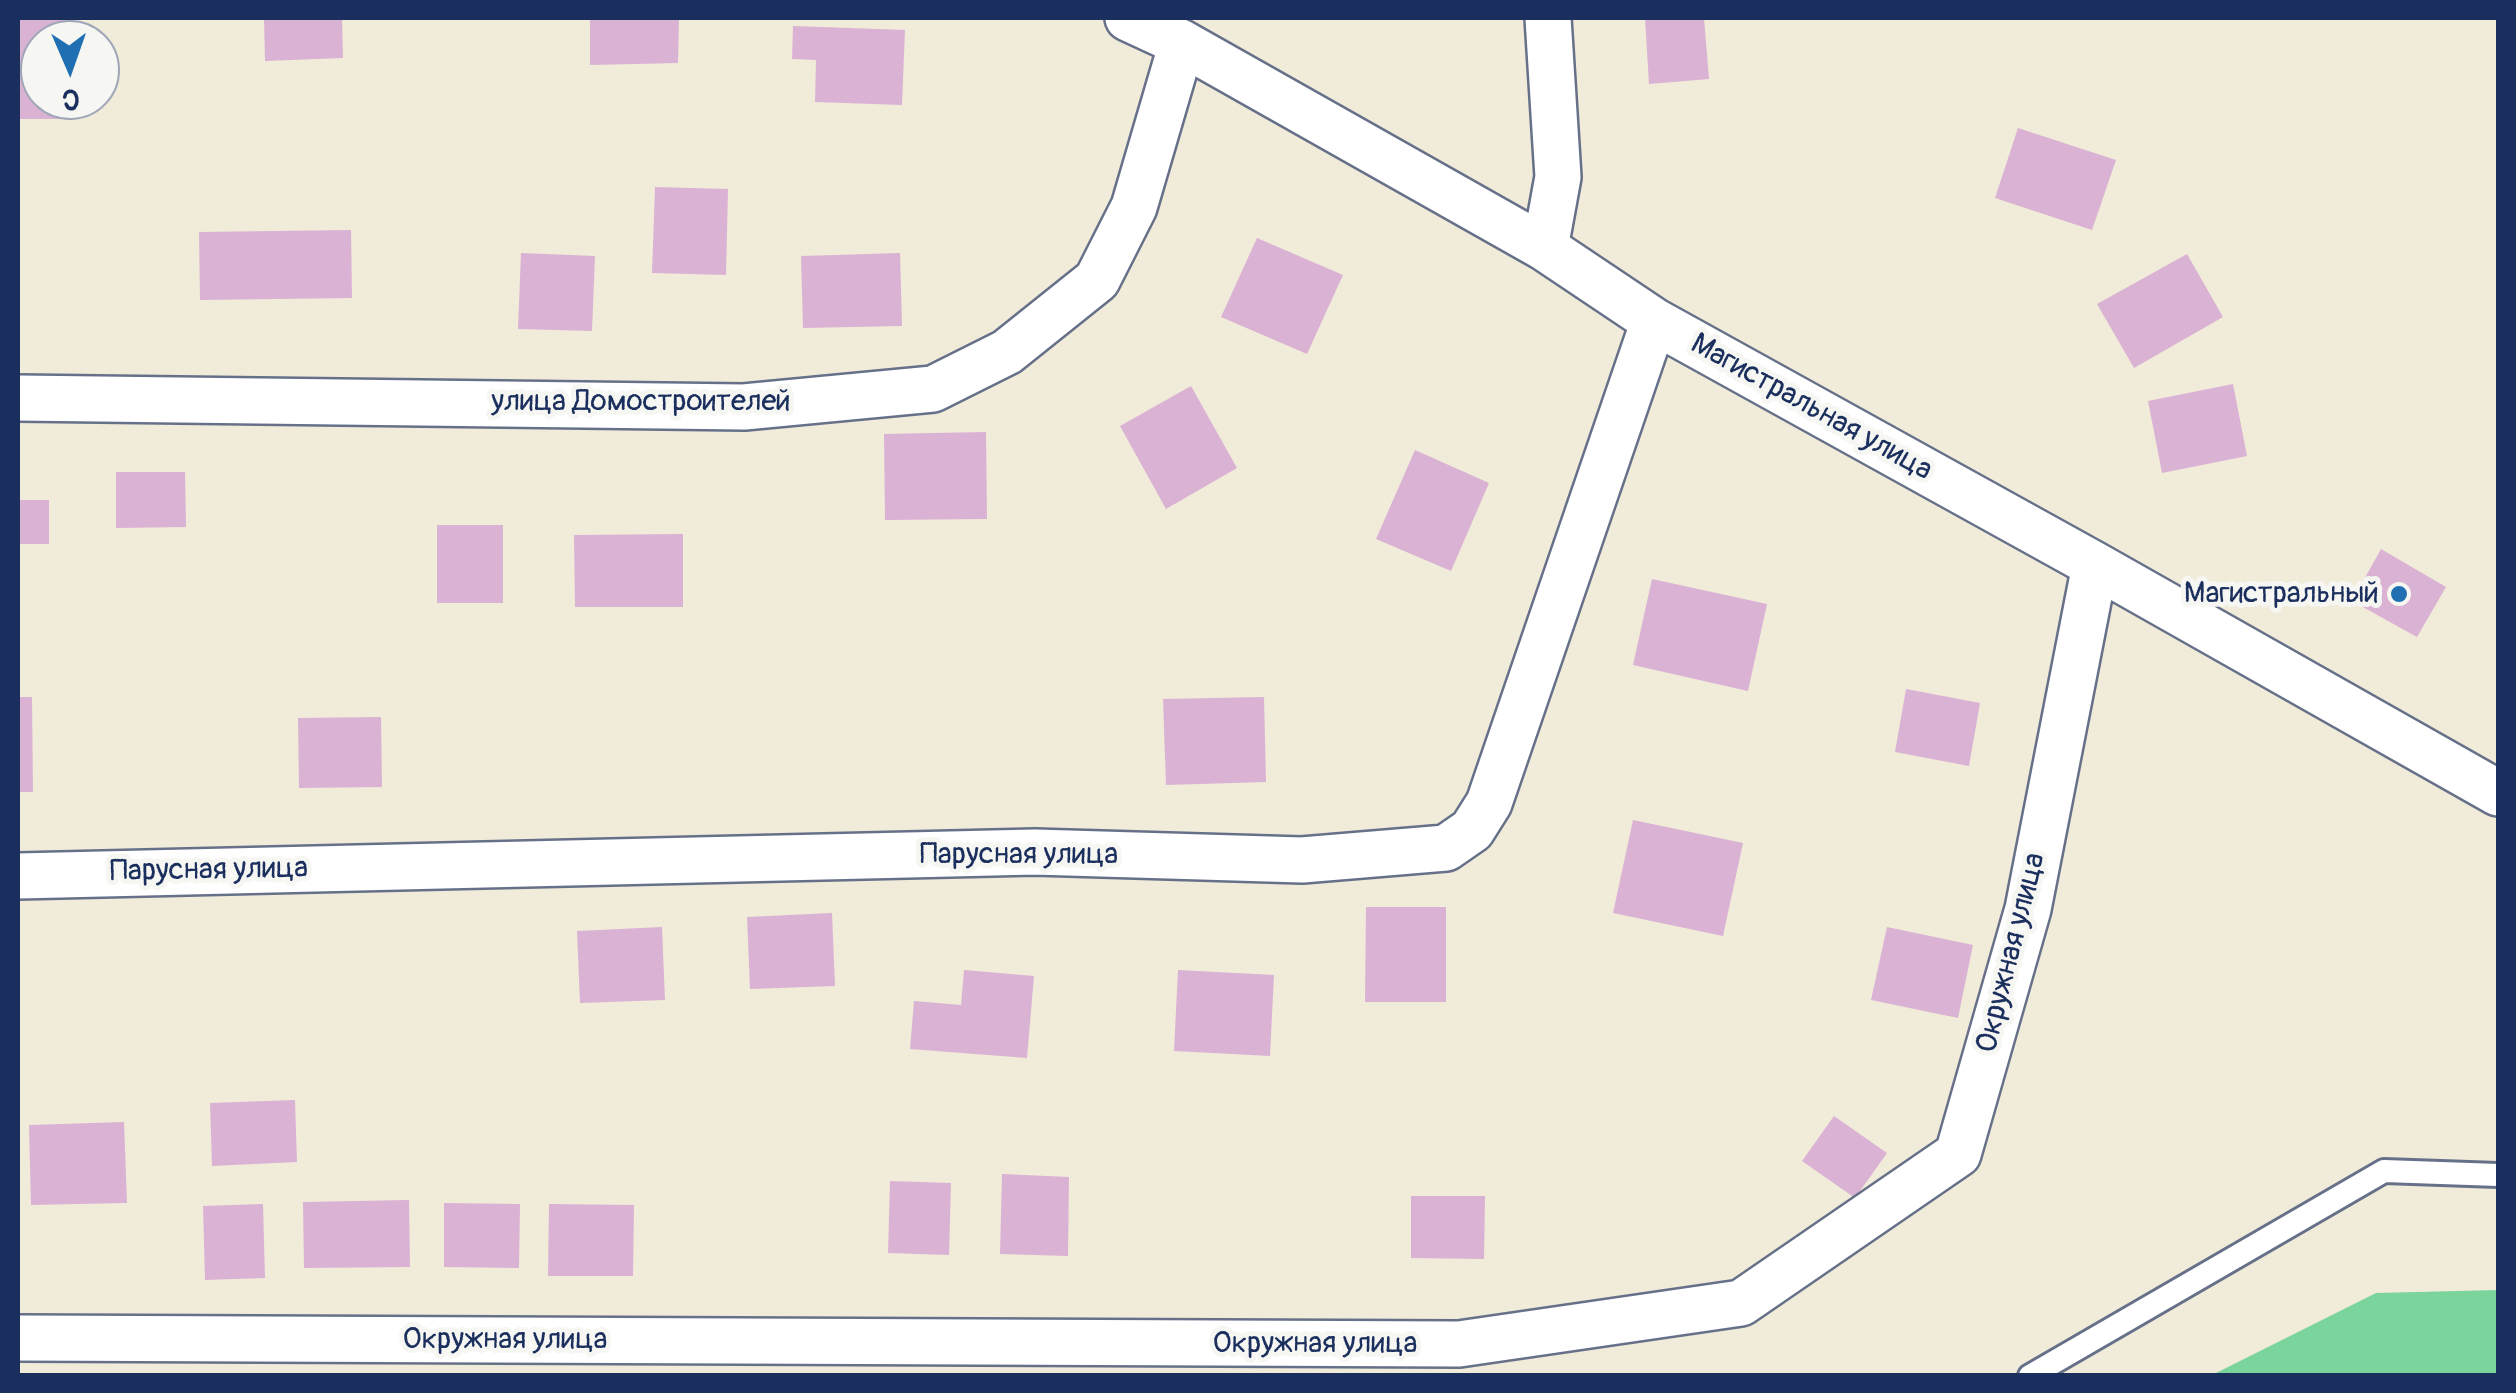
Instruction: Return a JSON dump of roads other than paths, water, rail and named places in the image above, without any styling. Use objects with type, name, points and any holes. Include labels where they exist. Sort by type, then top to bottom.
[{"type":"street","name":"Магистральная улица","points":[[1128,18],[1182,44],[1545,248],[1654,320],[2498,792]]},
{"type":"street","points":[[1545,248],[1558,177],[1548,18]]},
{"type":"street","name":"улица Домостроителей","points":[[18,398],[744,407],[933,389],[1007,352],[1097,280],[1134,207],[1182,44]]},
{"type":"street","name":"Парусная улица","points":[[18,876],[1035,852],[1302,860],[1446,848],[1472,830],[1489,804],[1654,320]]},
{"type":"street","name":"Окружная улица","points":[[18,1338],[1460,1344],[1741,1303],[1958,1154],[2028,909],[2095,565]]},
{"type":"lane","points":[[2030,1376],[2384,1171],[2498,1175]]},
{"type":"place","name":"Магистральный","points":[[2399,594]]}]
